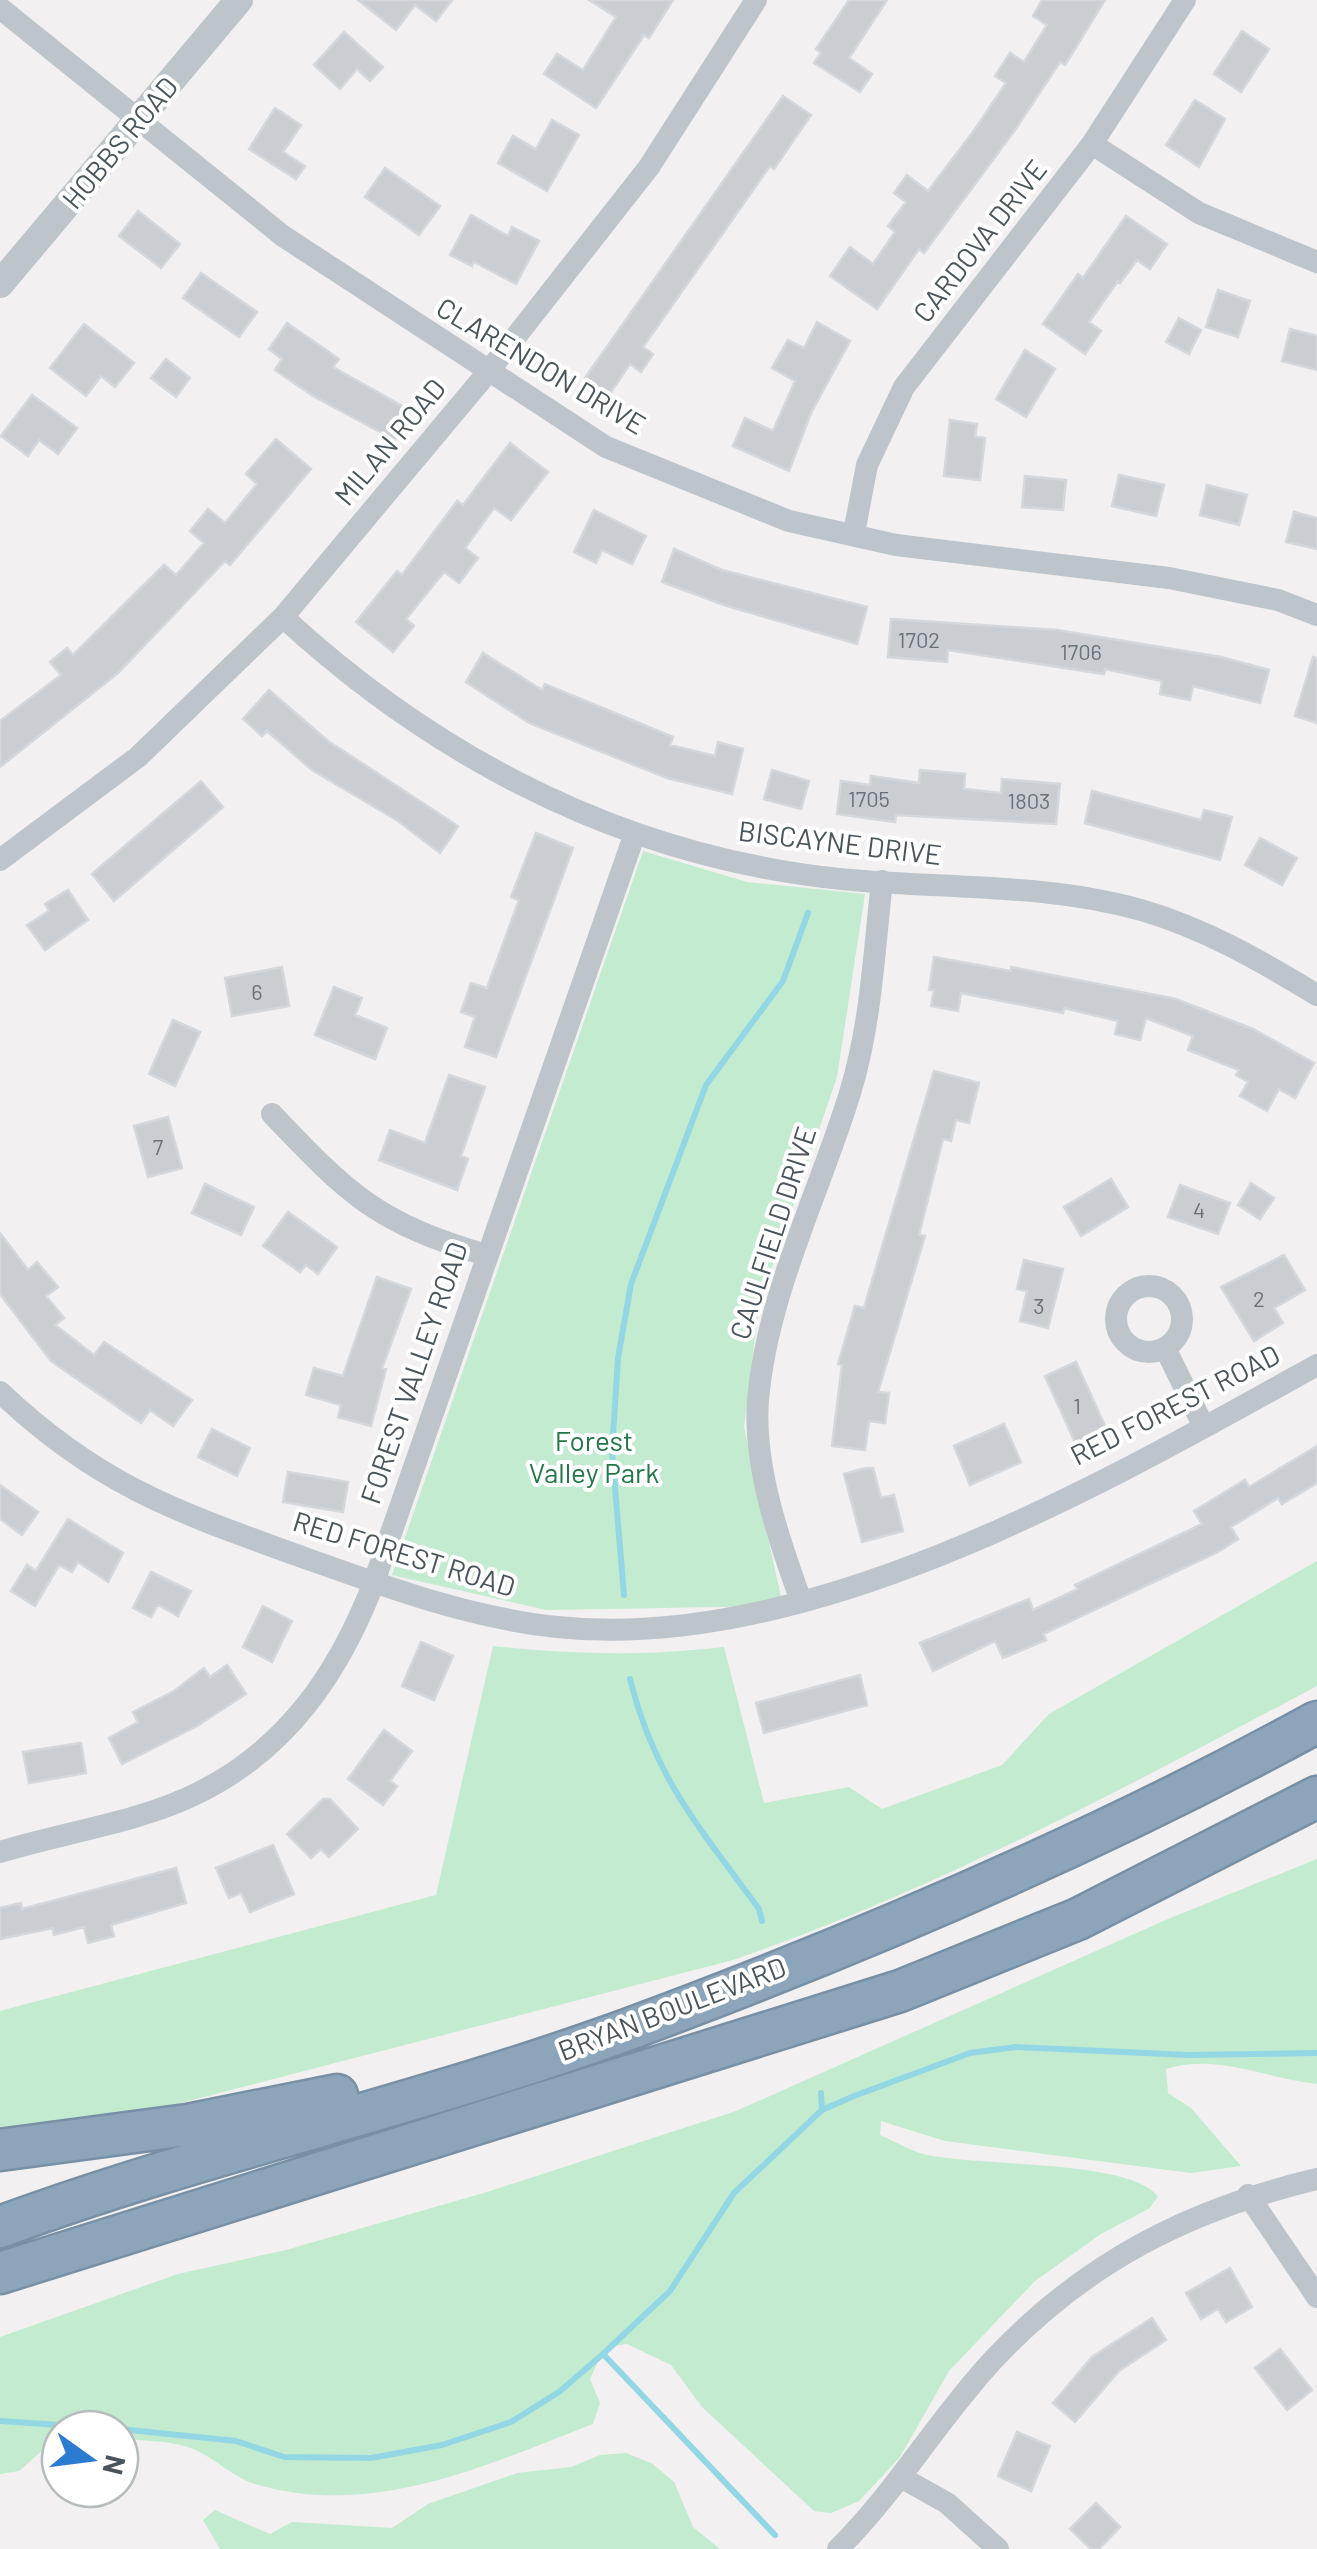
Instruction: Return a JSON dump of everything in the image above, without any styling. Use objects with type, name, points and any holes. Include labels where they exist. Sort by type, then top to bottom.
[{"type":"highway","name":"BRYAN BOULEVARD","points":[[0,2227],[114,2185],[628,2030],[949,1902],[1067,1850],[1317,1722]]},
{"type":"highway","name":"BRYAN BOULEVARD","points":[[0,2272],[900,1992],[1092,1912],[1317,1797]]},
{"type":"highway","points":[[0,2150],[187,2124],[376,2087],[558,2036],[628,2030]]},
{"type":"street","name":"HOBBS ROAD","points":[[0,284],[239,0]]},
{"type":"street","name":"MILAN ROAD","points":[[0,860],[138,757],[283,617],[488,372],[649,166],[756,0]]},
{"type":"street","name":"CARDOVA DRIVE","points":[[854,533],[867,466],[904,387],[1092,144],[1185,0]]},
{"type":"street","name":"CLARENDON DRIVE","points":[[0,8],[283,236],[606,447],[789,521],[896,545],[1170,578],[1278,600],[1317,616]]},
{"type":"street","points":[[1092,144],[1199,213],[1317,262]]},
{"type":"street","name":"BISCAYNE DRIVE","points":[[283,617],[323,654],[425,730],[515,781],[634,836],[790,873],[1062,894],[1140,910],[1216,936],[1317,995]]},
{"type":"street","name":"FOREST VALLEY ROAD","points":[[0,1852],[196,1794],[248,1762],[293,1724],[328,1682],[354,1634],[374,1582],[634,836]]},
{"type":"street","name":"CAULFIELD DRIVE","points":[[801,1601],[762,1461],[758,1404],[775,1312],[851,1090],[868,1016],[882,882]]},
{"type":"street","points":[[272,1114],[360,1201],[389,1220],[486,1255]]},
{"type":"street","points":[[1165,1348],[1204,1427]]},
{"type":"street","name":"RED FOREST ROAD","points":[[0,1392],[46,1435],[100,1473],[161,1506],[374,1582],[476,1613],[567,1628],[679,1627],[728,1621],[911,1568],[1204,1427],[1317,1364]]},
{"type":"street","points":[[838,2549],[904,2479],[993,2360],[1058,2300],[1160,2230],[1248,2196],[1317,2179]]},
{"type":"street","points":[[1248,2196],[1317,2297]]},
{"type":"street","points":[[904,2479],[947,2504],[998,2549]]},
{"type":"green space","name":"Forest Valley Park","points":[[643,851],[747,882],[865,894],[837,1077],[759,1305],[744,1427],[783,1606],[546,1610],[392,1575]]},
{"type":"green space","points":[[1317,1561],[1317,1686],[1030,1834],[883,1902],[733,1960],[100,2124],[0,2134],[0,2011],[436,1895],[493,1646],[609,1653],[724,1647],[764,1803],[849,1787],[882,1809],[1002,1765],[1049,1714]]},
{"type":"green space","points":[[1317,1859],[1317,2084],[1223,2065],[1166,2069],[1168,2093],[1191,2108],[1241,2166],[1191,2173],[945,2141],[881,2121],[880,2135],[923,2154],[1084,2170],[1141,2184],[1158,2196],[1150,2208],[1101,2234],[1035,2281],[949,2371],[900,2457],[859,2501],[831,2513],[814,2511],[702,2407],[671,2365],[627,2344],[604,2348],[590,2379],[600,2403],[593,2424],[427,2483],[342,2495],[299,2493],[255,2484],[188,2447],[140,2440],[140,2409],[40,2409],[40,2453],[19,2471],[0,2474],[0,2337],[178,2274],[286,2250],[487,2192],[736,2111],[1168,1919]]},
{"type":"green space","points":[[626,2453],[653,2464],[674,2482],[693,2527],[720,2549],[220,2549],[203,2520],[215,2510],[270,2534],[292,2522],[392,2528],[428,2504],[517,2473],[571,2467],[600,2455]]},
{"type":"building","points":[[358,0],[452,0],[436,21],[415,5],[396,30]]},
{"type":"building","points":[[589,0],[673,0],[649,38],[644,35],[596,108],[544,74],[557,54],[583,70],[616,17]]},
{"type":"building","points":[[849,0],[887,0],[849,58],[872,74],[860,92],[814,63],[821,53],[816,49]]},
{"type":"building","points":[[1042,0],[1105,0],[1065,65],[1060,62],[924,253],[919,249],[877,309],[830,276],[850,247],[873,264],[895,232],[888,226],[906,202],[894,193],[907,175],[928,191],[1006,83],[995,76],[1010,53],[1024,62],[1047,25],[1033,16]]},
{"type":"building","points":[[1242,31],[1269,49],[1241,92],[1214,74]]},
{"type":"building","points":[[344,32],[383,67],[370,81],[357,69],[340,89],[314,65]]},
{"type":"building","points":[[783,96],[811,115],[774,169],[770,166],[643,347],[653,354],[641,372],[630,364],[609,395],[585,378]]},
{"type":"building","points":[[1195,100],[1225,119],[1199,167],[1166,145]]},
{"type":"building","points":[[275,108],[301,125],[283,152],[305,166],[296,179],[249,149]]},
{"type":"building","points":[[552,120],[579,135],[547,191],[498,163],[513,136],[536,149]]},
{"type":"building","points":[[385,168],[440,206],[419,235],[365,197]]},
{"type":"building","points":[[138,211],[180,244],[161,268],[119,236]]},
{"type":"building","points":[[471,215],[508,236],[512,227],[539,241],[516,284],[474,262],[472,266],[450,255]]},
{"type":"building","points":[[1126,216],[1167,244],[1150,269],[1137,260],[1118,281],[1089,322],[1101,331],[1085,354],[1043,324],[1078,274],[1083,278]]},
{"type":"building","points":[[201,273],[257,312],[239,337],[183,298]]},
{"type":"building","points":[[1218,290],[1250,301],[1238,337],[1206,327]]},
{"type":"building","points":[[1179,318],[1201,330],[1189,354],[1166,342]]},
{"type":"building","points":[[817,322],[850,341],[811,413],[789,471],[733,446],[745,418],[773,431],[795,381],[772,368],[788,340],[804,348]]},
{"type":"building","points":[[287,323],[339,359],[333,367],[411,411],[395,440],[313,396],[275,370],[282,359],[269,349]]},
{"type":"building","points":[[84,324],[134,363],[115,387],[101,376],[86,396],[50,368]]},
{"type":"building","points":[[1290,329],[1317,336],[1317,370],[1282,361]]},
{"type":"building","points":[[1025,350],[1055,369],[1026,417],[996,399]]},
{"type":"building","points":[[166,359],[190,378],[176,397],[151,378]]},
{"type":"building","points":[[32,395],[77,428],[58,454],[39,440],[28,456],[1,436]]},
{"type":"building","points":[[950,420],[977,424],[975,437],[985,438],[980,480],[944,476]]},
{"type":"building","points":[[276,439],[311,469],[230,565],[225,561],[118,673],[0,767],[0,721],[61,675],[50,662],[67,648],[73,655],[164,565],[176,575],[204,543],[190,531],[208,509],[225,523],[257,484],[246,474]]},
{"type":"building","points":[[510,443],[548,472],[511,520],[494,508],[465,548],[478,558],[459,583],[444,572],[406,619],[414,626],[393,652],[356,622],[397,571],[402,575],[457,501],[463,505]]},
{"type":"building","points":[[1119,475],[1164,485],[1156,516],[1112,506]]},
{"type":"building","points":[[1025,476],[1066,480],[1063,510],[1022,507]]},
{"type":"building","points":[[1207,485],[1247,495],[1239,525],[1200,515]]},
{"type":"building","points":[[594,510],[646,536],[632,564],[602,550],[596,563],[574,552]]},
{"type":"building","points":[[1294,512],[1317,518],[1317,549],[1286,542]]},
{"type":"building","points":[[674,549],[722,570],[867,607],[857,644],[727,606],[662,582]]},
{"type":"building","points":[[891,619],[1057,630],[1221,657],[1269,670],[1260,703],[1193,686],[1190,700],[1160,694],[1162,681],[1105,669],[1104,674],[948,650],[947,662],[888,657]]},
{"type":"building","points":[[483,653],[542,690],[545,684],[673,737],[670,745],[715,756],[718,742],[743,749],[732,794],[667,778],[529,723],[466,682]]},
{"type":"building","points":[[1313,657],[1317,658],[1317,723],[1295,716]]},
{"type":"building","points":[[269,690],[328,741],[458,826],[440,853],[398,821],[312,770],[267,731],[262,736],[243,719]]},
{"type":"building","points":[[772,770],[809,781],[801,809],[764,799]]},
{"type":"building","points":[[920,770],[965,774],[964,789],[1001,793],[1002,779],[1060,784],[1056,824],[896,815],[895,822],[837,814],[841,781],[870,785],[871,776],[919,783]]},
{"type":"building","points":[[201,781],[223,807],[114,901],[92,874]]},
{"type":"building","points":[[1092,791],[1201,820],[1204,810],[1232,817],[1220,860],[1085,823]]},
{"type":"building","points":[[536,833],[573,848],[496,1057],[465,1047],[475,1017],[461,1012],[471,983],[487,988],[519,900],[511,897]]},
{"type":"building","points":[[1260,838],[1297,858],[1282,885],[1245,865]]},
{"type":"building","points":[[68,890],[88,920],[45,950],[27,925],[49,911],[45,904]]},
{"type":"building","points":[[934,957],[1011,971],[1011,967],[1176,999],[1253,1029],[1314,1063],[1295,1098],[1279,1089],[1267,1111],[1240,1096],[1248,1082],[1236,1075],[1239,1070],[1188,1050],[1193,1036],[1146,1018],[1140,1040],[1115,1034],[1118,1021],[1064,1008],[1063,1013],[961,993],[958,1011],[931,1006]]},
{"type":"building","points":[[282,967],[289,1006],[232,1016],[225,978]]},
{"type":"building","points":[[334,987],[362,998],[355,1015],[387,1028],[375,1059],[315,1035]]},
{"type":"building","points":[[173,1020],[200,1032],[175,1086],[149,1074]]},
{"type":"building","points":[[934,1071],[979,1083],[969,1123],[956,1120],[951,1141],[943,1139],[919,1235],[925,1236],[878,1392],[889,1393],[885,1423],[869,1421],[865,1450],[832,1446],[842,1365],[838,1364],[855,1306],[864,1308]]},
{"type":"building","points":[[449,1075],[485,1087],[461,1156],[468,1159],[457,1190],[379,1160],[390,1130],[425,1143]]},
{"type":"building","points":[[168,1117],[182,1168],[148,1177],[134,1126]]},
{"type":"building","points":[[1111,1179],[1128,1207],[1081,1236],[1064,1207]]},
{"type":"building","points":[[1251,1183],[1274,1198],[1260,1219],[1238,1205]]},
{"type":"building","points":[[205,1184],[254,1207],[241,1235],[192,1213]]},
{"type":"building","points":[[1180,1185],[1230,1203],[1218,1234],[1168,1217]]},
{"type":"building","points":[[288,1212],[337,1247],[318,1274],[306,1265],[300,1272],[263,1246]]},
{"type":"building","points":[[0,1233],[28,1270],[37,1262],[58,1287],[46,1296],[64,1318],[55,1325],[94,1355],[104,1342],[192,1400],[173,1426],[150,1410],[141,1423],[51,1361],[0,1294]]},
{"type":"building","points":[[1284,1255],[1305,1290],[1274,1308],[1283,1323],[1254,1341],[1221,1287]]},
{"type":"building","points":[[1024,1260],[1063,1269],[1048,1328],[1020,1321],[1027,1291],[1017,1289]]},
{"type":"building","points":[[377,1277],[411,1289],[382,1368],[386,1369],[371,1426],[338,1417],[341,1405],[306,1395],[314,1368],[343,1376]]},
{"type":"building","points":[[1076,1362],[1110,1437],[1079,1451],[1045,1376]]},
{"type":"building","points":[[1004,1424],[1021,1462],[970,1485],[954,1446]]},
{"type":"building","points":[[212,1429],[250,1448],[237,1476],[198,1457]]},
{"type":"building","points":[[1317,1446],[1317,1483],[1282,1504],[1278,1498],[1231,1527],[1238,1539],[1218,1552],[1043,1634],[1046,1640],[1003,1658],[995,1641],[933,1671],[920,1643],[1029,1599],[1033,1610],[1078,1589],[1075,1585],[1202,1524],[1194,1511],[1245,1480],[1249,1487]]},
{"type":"building","points":[[873,1468],[881,1498],[894,1495],[903,1531],[862,1542],[844,1474]]},
{"type":"building","points":[[288,1472],[348,1482],[343,1512],[283,1502]]},
{"type":"building","points":[[0,1485],[38,1512],[22,1535],[0,1519]]},
{"type":"building","points":[[68,1519],[123,1553],[108,1582],[78,1562],[72,1572],[59,1565],[35,1606],[11,1591],[27,1565],[36,1571]]},
{"type":"building","points":[[151,1572],[191,1591],[178,1616],[158,1605],[151,1617],[133,1608]]},
{"type":"building","points":[[263,1606],[292,1621],[272,1662],[243,1647]]},
{"type":"building","points":[[421,1642],[453,1656],[434,1700],[402,1686]]},
{"type":"building","points":[[227,1665],[246,1694],[197,1726],[122,1764],[109,1738],[138,1722],[133,1712],[174,1691],[204,1668],[210,1677]]},
{"type":"building","points":[[860,1675],[867,1705],[764,1733],[756,1703]]},
{"type":"building","points":[[384,1730],[412,1751],[390,1781],[397,1786],[383,1805],[348,1779]]},
{"type":"building","points":[[81,1743],[86,1773],[29,1783],[23,1752]]},
{"type":"building","points":[[323,1799],[330,1799],[358,1829],[329,1857],[321,1849],[311,1858],[287,1834]]},
{"type":"building","points":[[273,1845],[294,1894],[250,1912],[241,1893],[229,1898],[216,1868]]},
{"type":"building","points":[[176,1868],[186,1903],[111,1925],[114,1936],[88,1943],[84,1927],[54,1935],[53,1928],[0,1939],[0,1908],[21,1903],[22,1909]]},
{"type":"building","points":[[1230,2268],[1252,2307],[1226,2322],[1218,2309],[1201,2319],[1186,2293]]},
{"type":"building","points":[[1152,2318],[1166,2340],[1119,2371],[1075,2422],[1053,2403],[1092,2357]]},
{"type":"building","points":[[1280,2349],[1312,2390],[1287,2410],[1255,2368]]},
{"type":"building","points":[[1017,2432],[1050,2446],[1031,2491],[998,2476]]},
{"type":"building","points":[[1096,2503],[1120,2527],[1099,2549],[1091,2549],[1070,2529]]},
{"type":"waterway","points":[[624,1595],[612,1452],[618,1358],[631,1284],[706,1085],[783,981],[808,913]]},
{"type":"waterway","points":[[630,1679],[652,1746],[666,1774],[759,1909],[762,1921]]},
{"type":"waterway","points":[[140,2431],[236,2441],[284,2457],[371,2458],[442,2445],[511,2422],[559,2392],[670,2291],[734,2193],[822,2110],[970,2053],[1016,2047],[1188,2055],[1317,2053]]},
{"type":"waterway","points":[[821,2093],[822,2110]]},
{"type":"waterway","points":[[604,2355],[775,2535]]},
{"type":"waterway","points":[[0,2421],[40,2424]]}]
